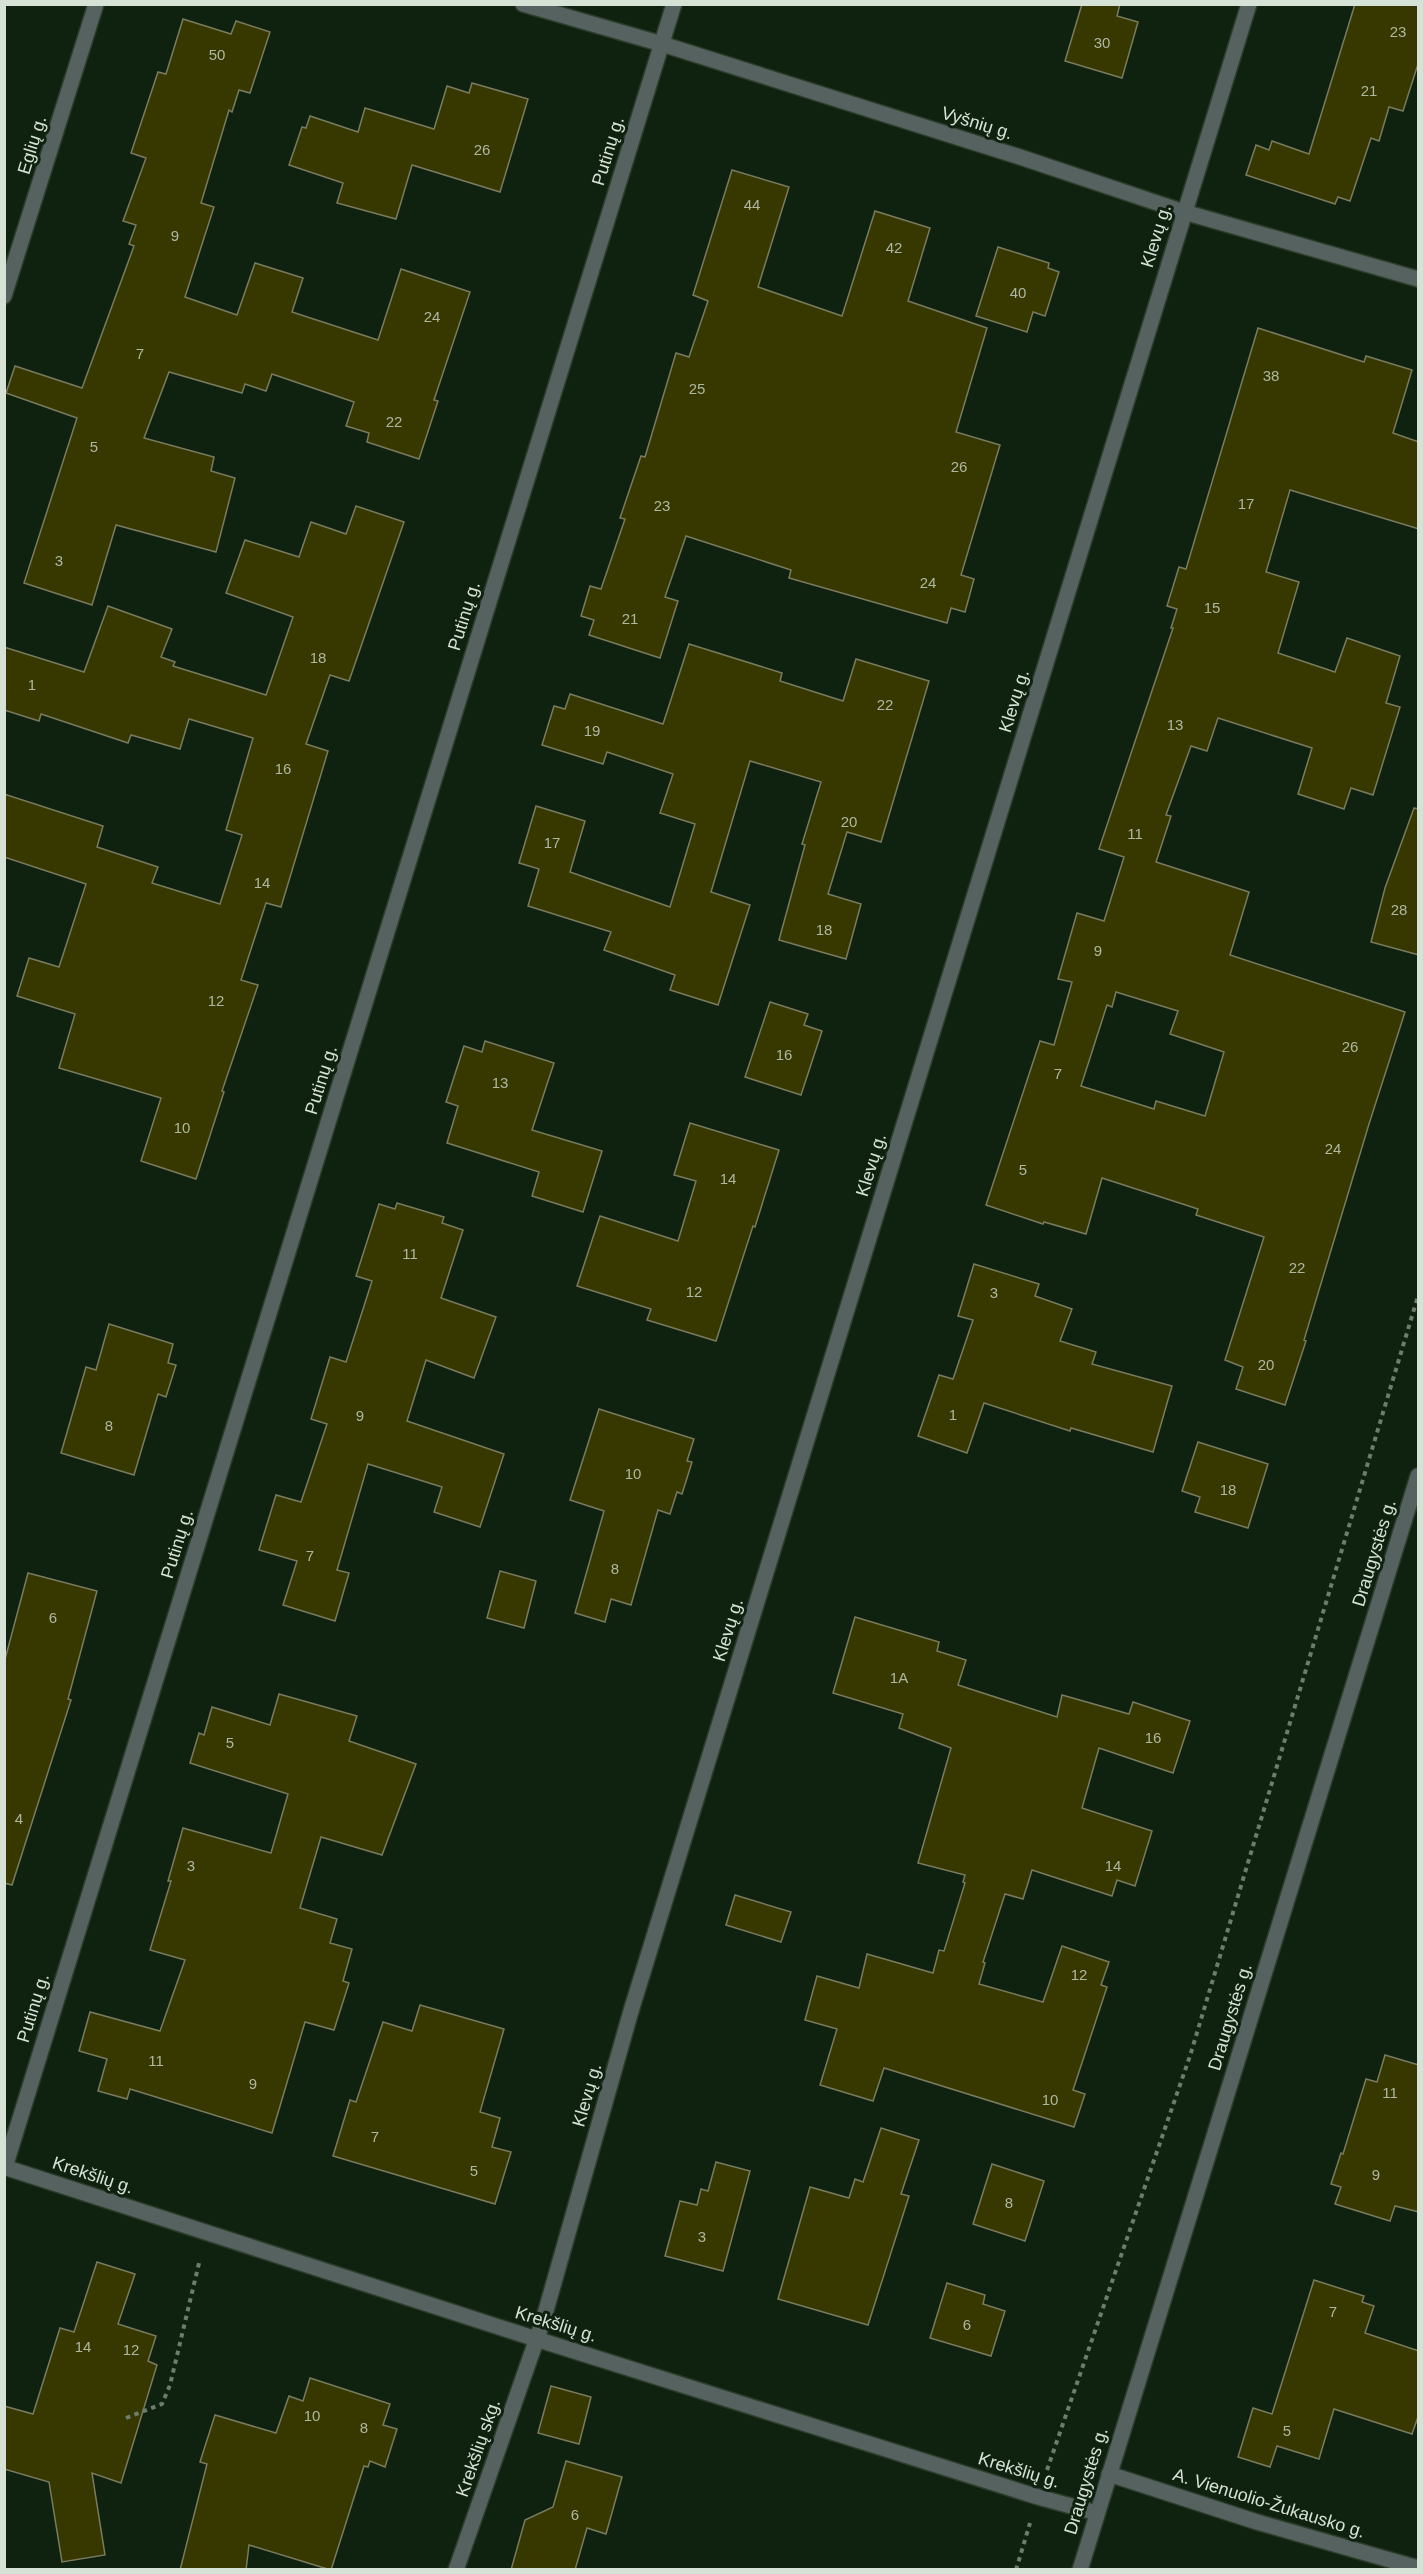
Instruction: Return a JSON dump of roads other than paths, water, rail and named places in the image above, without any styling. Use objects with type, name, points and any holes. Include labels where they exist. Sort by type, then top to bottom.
[{"type":"street","name":"Eglių g.","points":[[4,296],[96,4]]},
{"type":"street","name":"Vyšnių g.","points":[[523,4],[662,44],[1020,157],[1184,212],[1419,279]]},
{"type":"street","name":"Putinų g.","points":[[5,2167],[674,4]]},
{"type":"street","name":"Klevų g.","points":[[536,2339],[634,2000],[1249,4]]},
{"type":"street","name":"Draugystės g.","points":[[1080,2570],[1419,1476]]},
{"type":"street","name":"Krekšlių g.","points":[[5,2167],[536,2339],[1038,2497],[1097,2513]]},
{"type":"street","name":"Krekšlių skg.","points":[[456,2570],[536,2339]]},
{"type":"street","name":"A. Vienuolio-Žukausko g.","points":[[1109,2474],[1257,2522],[1419,2568]]}]
